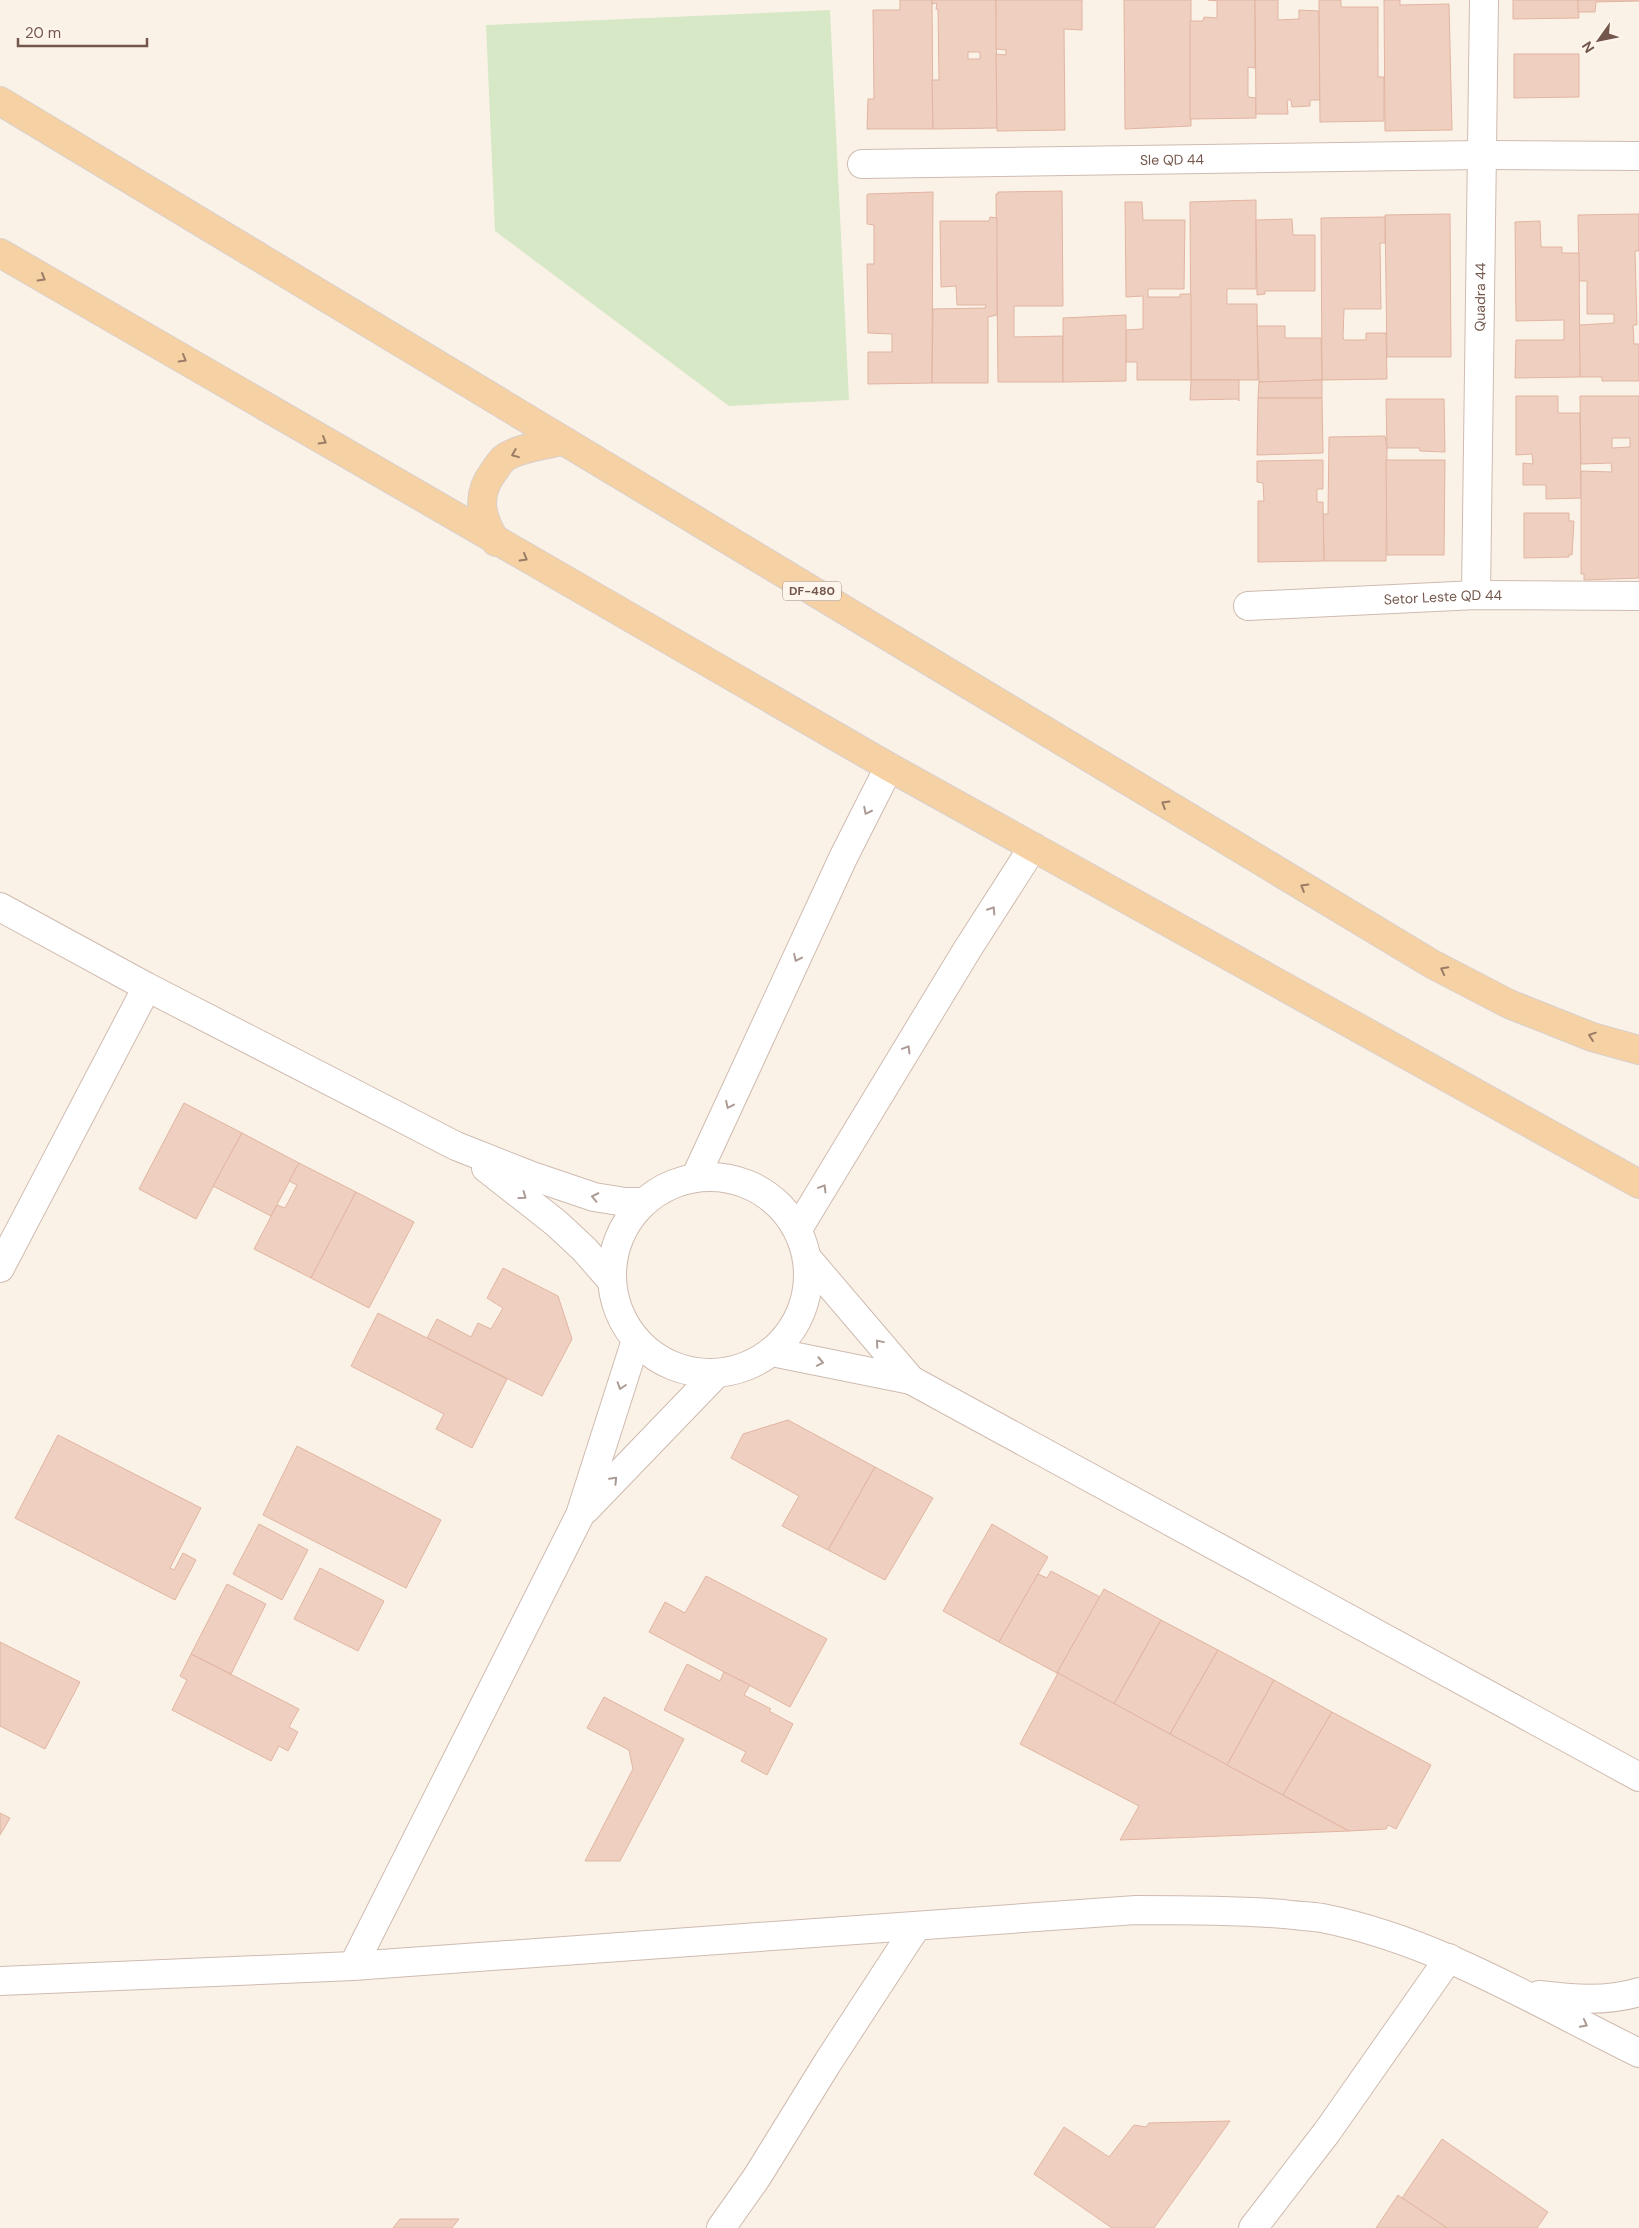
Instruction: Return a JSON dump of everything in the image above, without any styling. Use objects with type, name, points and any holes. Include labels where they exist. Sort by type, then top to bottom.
[{"type":"main road","name":"DF-480","points":[[0,101],[1432,964],[1509,1004],[1592,1037],[1639,1050]]},
{"type":"main road","points":[[0,253],[496,542],[888,767],[1639,1184]]},
{"type":"main road","points":[[496,542],[485,523],[481,497],[490,476],[504,458],[524,450],[562,441]]},
{"type":"street","name":"Quadra 44","points":[[1476,595],[1484,0]]},
{"type":"street","name":"Sle QD 44","points":[[862,164],[1481,154],[1639,156]]},
{"type":"street","name":"Setor Leste QD 44","points":[[1248,606],[1476,595],[1639,596]]},
{"type":"street","points":[[696,1176],[843,858],[888,767]]},
{"type":"street","points":[[798,1229],[967,950],[1033,847]]},
{"type":"street","points":[[0,907],[147,986],[456,1146],[594,1198],[625,1202],[644,1202]]},
{"type":"street","points":[[0,1268],[147,986]]},
{"type":"street","points":[[456,1146],[530,1201],[556,1223],[584,1249],[612,1281]]},
{"type":"street","points":[[696,1176],[736,1179],[772,1198],[798,1229],[807,1258],[808,1284],[802,1310],[789,1334],[772,1352],[746,1367],[716,1374],[687,1370],[659,1359],[636,1340],[621,1317],[612,1291],[612,1264],[618,1237],[630,1215],[649,1196],[671,1184],[696,1176]]},
{"type":"street","points":[[807,1258],[911,1380]]},
{"type":"street","points":[[353,1966],[580,1515],[636,1340]]},
{"type":"street","points":[[772,1352],[911,1380],[1639,1777]]},
{"type":"street","points":[[580,1515],[716,1374]]},
{"type":"street","points":[[0,1982],[353,1966],[1136,1910],[1245,1911],[1321,1918],[1385,1935],[1449,1958],[1526,1994],[1639,2053]]},
{"type":"street","points":[[721,2228],[757,2178],[828,2062],[916,1927]]},
{"type":"street","points":[[1253,2228],[1327,2132],[1449,1958]]},
{"type":"street","points":[[1526,1994],[1592,1998],[1624,1996],[1639,1992]]},
{"type":"green space","points":[[830,10],[849,400],[729,406],[495,231],[486,25]]},
{"type":"building","points":[[900,0],[932,0],[933,129],[867,129],[868,99],[874,99],[873,10],[900,10]]},
{"type":"building","points":[[932,0],[996,0],[997,128],[933,129],[932,80],[939,80],[938,9],[936,9],[937,3],[932,4]],"holes":[[[968,52],[980,52],[980,59],[968,59]]]},
{"type":"building","points":[[996,0],[1082,0],[1082,30],[1064,29],[1065,130],[997,131],[996,54],[1006,55],[1006,50],[996,49]]},
{"type":"building","points":[[1124,0],[1191,0],[1191,126],[1125,129]]},
{"type":"building","points":[[1208,0],[1255,0],[1255,68],[1248,67],[1248,97],[1256,98],[1256,118],[1190,119],[1190,21],[1203,21],[1204,17],[1217,18],[1217,1]]},
{"type":"building","points":[[1255,0],[1278,0],[1278,20],[1299,19],[1299,10],[1319,11],[1320,100],[1310,100],[1310,106],[1292,107],[1291,100],[1287,100],[1288,114],[1256,114]]},
{"type":"building","points":[[1319,0],[1341,0],[1341,7],[1378,7],[1378,77],[1384,77],[1384,121],[1320,122]]},
{"type":"building","points":[[1384,0],[1400,0],[1400,5],[1449,4],[1452,130],[1385,131]]},
{"type":"building","points":[[1513,0],[1578,0],[1579,18],[1513,19]]},
{"type":"building","points":[[1578,0],[1639,1],[1596,2],[1595,12],[1578,12]]},
{"type":"building","points":[[1514,54],[1579,54],[1579,97],[1514,98]]},
{"type":"building","points":[[1062,191],[1063,306],[1014,306],[1014,337],[1063,336],[1063,382],[998,382],[996,194],[998,192]]},
{"type":"building","points":[[933,192],[932,383],[868,384],[868,352],[892,352],[892,334],[868,333],[867,264],[874,264],[874,225],[867,224],[867,195]]},
{"type":"building","points":[[1256,200],[1256,289],[1227,289],[1227,304],[1257,304],[1258,380],[1191,380],[1190,202]]},
{"type":"building","points":[[1125,202],[1142,202],[1143,220],[1185,220],[1184,289],[1148,289],[1148,297],[1180,297],[1180,294],[1191,294],[1191,380],[1137,380],[1137,362],[1126,362],[1126,330],[1143,329],[1143,296],[1126,297]]},
{"type":"building","points":[[1450,214],[1451,357],[1387,357],[1385,215]]},
{"type":"building","points":[[1639,214],[1639,251],[1635,251],[1637,325],[1633,325],[1634,344],[1639,344],[1639,381],[1602,381],[1602,377],[1580,377],[1579,325],[1614,323],[1614,314],[1587,314],[1587,281],[1579,281],[1578,215]]},
{"type":"building","points":[[990,217],[997,218],[997,315],[988,317],[988,383],[932,383],[933,309],[985,308],[986,305],[957,305],[956,286],[941,287],[940,221],[989,221]]},
{"type":"building","points":[[1385,217],[1385,243],[1380,243],[1381,309],[1344,309],[1343,337],[1344,340],[1366,340],[1366,333],[1386,333],[1387,379],[1322,380],[1321,218]]},
{"type":"building","points":[[1292,219],[1293,235],[1315,235],[1315,291],[1265,291],[1265,294],[1257,295],[1256,220]]},
{"type":"building","points":[[1540,221],[1541,247],[1562,247],[1562,253],[1579,253],[1580,377],[1515,378],[1516,340],[1564,340],[1564,320],[1516,321],[1515,222]]},
{"type":"building","points":[[1126,315],[1126,381],[1063,382],[1063,318]]},
{"type":"building","points":[[1257,326],[1285,326],[1285,338],[1321,338],[1322,380],[1259,382]]},
{"type":"building","points":[[1191,380],[1239,380],[1239,401],[1237,399],[1190,400]]},
{"type":"building","points":[[1322,380],[1322,398],[1258,398],[1259,382]]},
{"type":"building","points":[[1516,396],[1558,396],[1558,413],[1580,413],[1581,498],[1546,499],[1546,485],[1523,485],[1523,463],[1533,464],[1532,454],[1516,455]]},
{"type":"building","points":[[1580,396],[1639,396],[1639,578],[1584,580],[1584,574],[1581,574],[1581,471],[1612,472],[1611,463],[1581,464]],"holes":[[[1612,438],[1630,438],[1630,447],[1612,448]]]},
{"type":"building","points":[[1258,398],[1322,398],[1323,453],[1257,455]]},
{"type":"building","points":[[1386,399],[1444,399],[1445,452],[1420,451],[1419,448],[1387,448]]},
{"type":"building","points":[[1385,436],[1387,448],[1386,561],[1324,561],[1323,514],[1328,514],[1329,437]]},
{"type":"building","points":[[1323,460],[1323,489],[1317,489],[1317,502],[1323,502],[1324,561],[1258,562],[1258,501],[1264,501],[1263,483],[1257,482],[1257,461]]},
{"type":"building","points":[[1386,460],[1445,460],[1444,555],[1387,555]]},
{"type":"building","points":[[1524,513],[1569,513],[1569,521],[1574,521],[1572,555],[1569,554],[1569,557],[1524,558]]},
{"type":"building","points":[[184,1103],[242,1133],[196,1219],[139,1189]]},
{"type":"building","points":[[242,1133],[299,1163],[271,1216],[213,1186]]},
{"type":"building","points":[[299,1163],[356,1192],[311,1278],[254,1249],[277,1205],[285,1208],[297,1185],[289,1181]]},
{"type":"building","points":[[356,1192],[414,1222],[369,1308],[311,1278]]},
{"type":"building","points":[[503,1268],[558,1296],[572,1339],[542,1396],[427,1338],[437,1319],[471,1337],[478,1323],[491,1329],[503,1308],[487,1298]]},
{"type":"building","points":[[378,1313],[507,1379],[472,1448],[436,1429],[444,1414],[351,1366]]},
{"type":"building","points":[[788,1420],[875,1467],[828,1550],[782,1526],[799,1496],[731,1458],[743,1434]]},
{"type":"building","points":[[58,1435],[201,1508],[170,1568],[174,1570],[183,1553],[196,1560],[175,1600],[15,1518]]},
{"type":"building","points":[[297,1446],[441,1520],[406,1588],[263,1515]]},
{"type":"building","points":[[875,1467],[933,1498],[885,1580],[828,1550]]},
{"type":"building","points":[[259,1524],[308,1550],[282,1600],[233,1574]]},
{"type":"building","points":[[992,1524],[1048,1557],[999,1642],[943,1611]]},
{"type":"building","points":[[320,1568],[384,1601],[358,1651],[294,1619]]},
{"type":"building","points":[[1051,1571],[1100,1597],[1057,1673],[999,1642],[1038,1574],[1047,1578]]},
{"type":"building","points":[[706,1576],[827,1639],[790,1707],[649,1632],[665,1602],[685,1613]]},
{"type":"building","points":[[227,1584],[266,1604],[231,1674],[191,1654]]},
{"type":"building","points":[[1104,1589],[1161,1620],[1114,1704],[1057,1673]]},
{"type":"building","points":[[1161,1620],[1218,1650],[1170,1734],[1114,1704]]},
{"type":"building","points":[[0,1642],[80,1682],[45,1749],[0,1726]]},
{"type":"building","points":[[1218,1650],[1274,1680],[1227,1765],[1170,1734]]},
{"type":"building","points":[[191,1654],[299,1709],[289,1727],[298,1732],[288,1751],[279,1746],[271,1761],[172,1710],[187,1680],[180,1676]]},
{"type":"building","points":[[687,1664],[720,1681],[724,1672],[750,1685],[744,1695],[771,1709],[769,1711],[793,1724],[767,1775],[741,1761],[746,1752],[664,1710]]},
{"type":"building","points":[[1058,1673],[1349,1831],[1120,1840],[1139,1806],[1020,1744]]},
{"type":"building","points":[[1274,1680],[1332,1712],[1283,1795],[1227,1765]]},
{"type":"building","points":[[604,1697],[684,1739],[620,1861],[585,1861],[633,1769],[629,1750],[587,1728]]},
{"type":"building","points":[[1332,1712],[1431,1765],[1396,1829],[1388,1825],[1386,1829],[1349,1831],[1283,1795]]},
{"type":"building","points":[[0,1813],[10,1818],[0,1835]]},
{"type":"building","points":[[1230,2121],[1154,2228],[1112,2228],[1034,2174],[1064,2127],[1109,2157],[1134,2125],[1146,2127],[1149,2123]]},
{"type":"building","points":[[1442,2139],[1548,2212],[1537,2228],[1447,2228],[1402,2198]]},
{"type":"building","points":[[1398,2195],[1402,2198],[1447,2228],[1376,2228]]},
{"type":"building","points":[[400,2219],[459,2219],[452,2228],[393,2228]]}]
